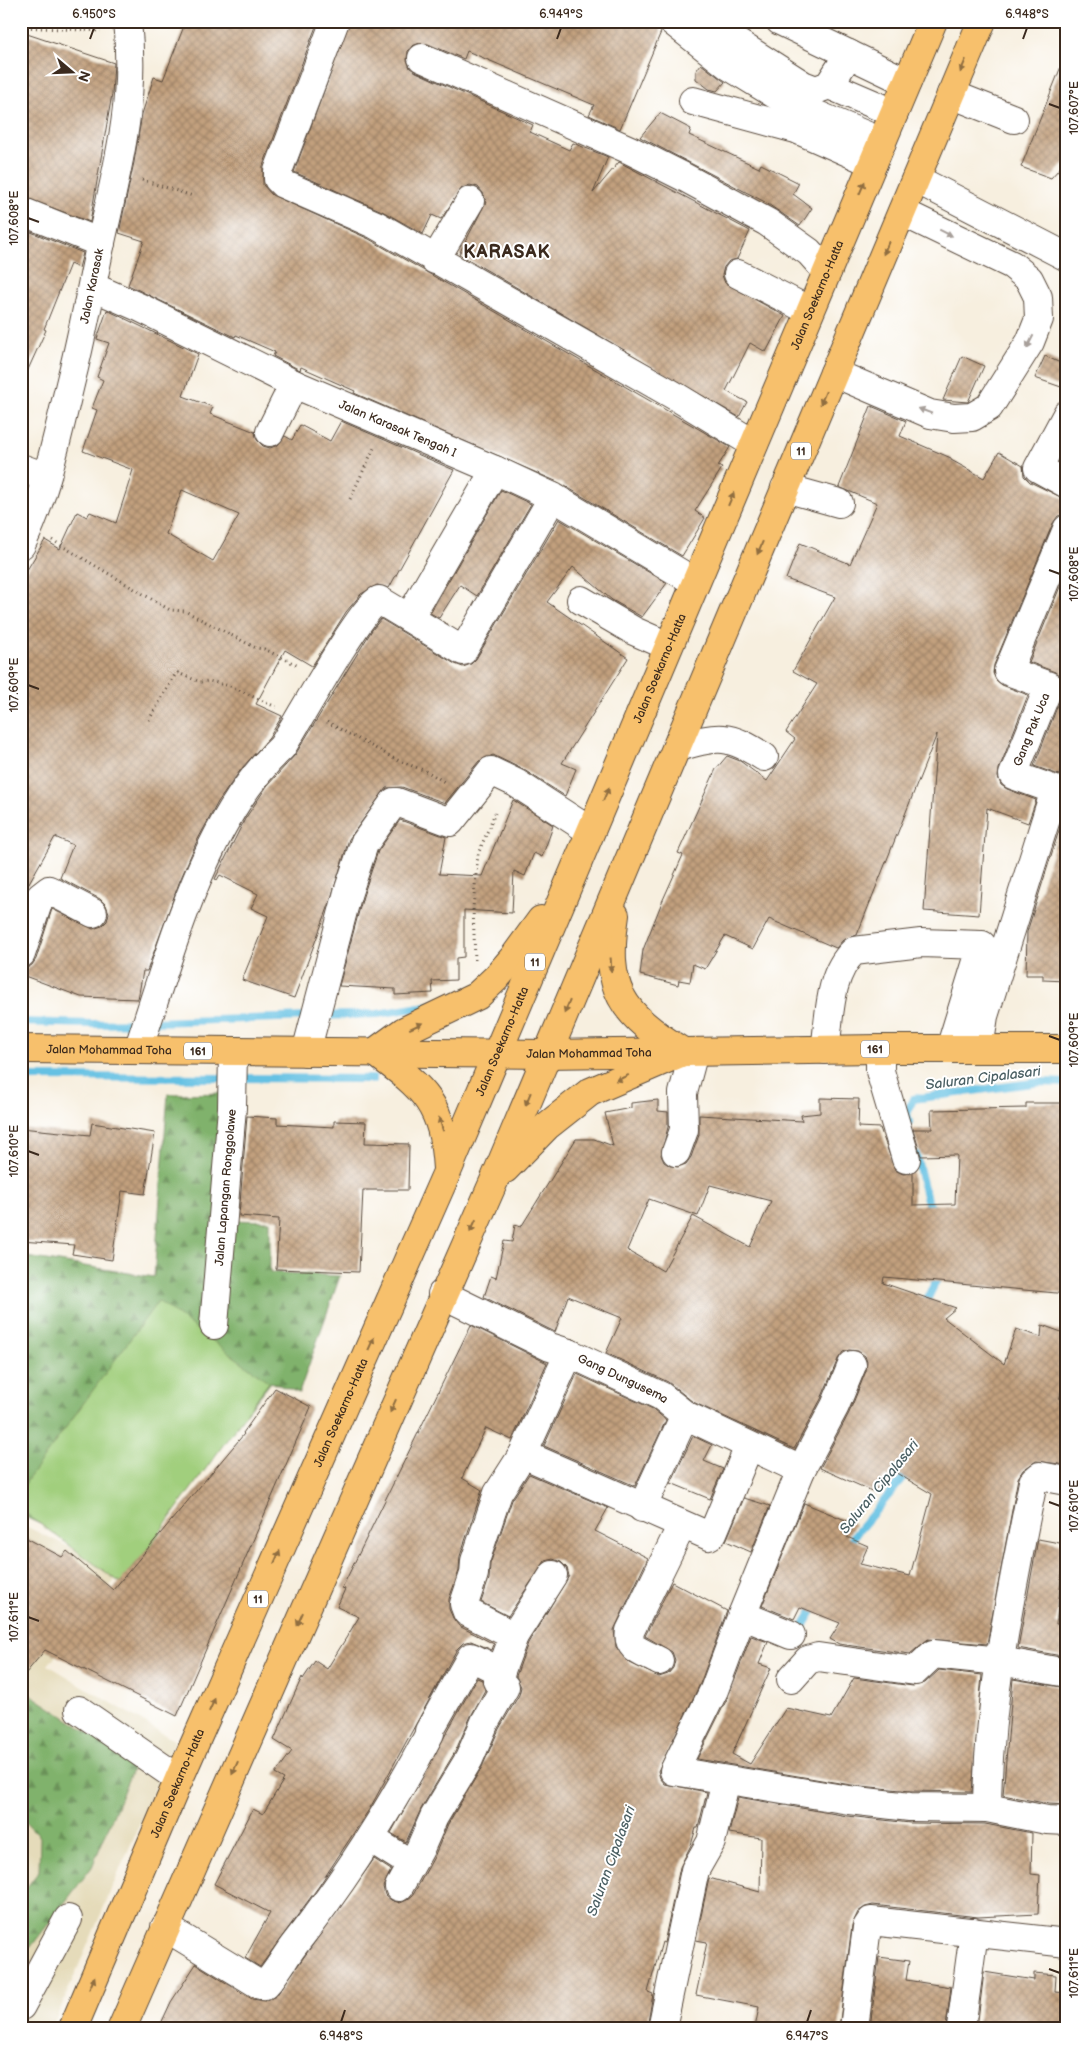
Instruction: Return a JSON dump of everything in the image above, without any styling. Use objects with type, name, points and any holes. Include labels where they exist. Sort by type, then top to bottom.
[{"type":"main road","name":"Jalan Soekarno-Hatta","points":[[72,2028],[179,1779],[447,1172],[933,21]]},
{"type":"main road","name":"11","points":[[122,2028],[442,1294],[494,1181],[982,21]]},
{"type":"main road","points":[[447,1172],[445,1141],[435,1108],[412,1081],[375,1052],[404,1031],[477,996],[514,957],[574,871]]},
{"type":"main road","points":[[620,882],[611,942],[612,972],[616,988],[625,1004],[641,1021],[661,1038],[689,1052]]},
{"type":"main road","name":"Jalan Mohammad Toha","points":[[21,1049],[546,1054],[880,1049],[1067,1049]]},
{"type":"main road","points":[[494,1181],[547,1126],[590,1092],[689,1052]]},
{"type":"street","points":[[334,21],[278,171],[278,179],[283,184],[376,226],[677,397],[754,444]]},
{"type":"street","points":[[672,21],[729,66],[791,104],[877,152]]},
{"type":"street","points":[[702,21],[804,85],[816,90],[829,86],[894,113]]},
{"type":"street","points":[[780,21],[810,28],[849,54],[907,82]]},
{"type":"street","name":"Jalan Karasak","points":[[26,536],[34,472],[93,287],[101,243],[118,173],[129,95],[127,27]]},
{"type":"street","points":[[829,86],[849,54]]},
{"type":"street","points":[[422,58],[630,150],[691,181],[767,222],[809,252],[827,272]]},
{"type":"street","points":[[951,94],[1014,119]]},
{"type":"street","points":[[693,101],[789,126],[877,152]]},
{"type":"street","points":[[916,179],[1067,257]]},
{"type":"street","points":[[435,260],[470,201]]},
{"type":"street","points":[[21,211],[101,243]]},
{"type":"street","points":[[834,372],[930,414],[954,418],[972,417],[988,407],[1030,342],[1039,319],[1038,297],[1029,279],[1012,266],[902,212]]},
{"type":"street","points":[[738,274],[810,311]]},
{"type":"street","name":"Jalan Karasak Tengah I","points":[[93,287],[141,308],[294,384],[386,422],[553,497],[696,582]]},
{"type":"street","points":[[270,432],[294,384]]},
{"type":"street","points":[[1067,414],[1038,468],[1067,484]]},
{"type":"street","points":[[409,618],[495,470]]},
{"type":"street","points":[[786,488],[839,502]]},
{"type":"street","points":[[138,1050],[192,891],[227,818],[266,761],[282,747],[359,620],[375,601],[379,600],[463,651],[553,497]]},
{"type":"street","name":"Gang Pak Uca","points":[[979,1049],[984,1016],[1055,790],[1013,775],[1049,686],[1008,671],[1067,529]]},
{"type":"street","points":[[581,600],[634,631],[668,646]]},
{"type":"street","points":[[677,747],[713,738],[741,742],[764,757]]},
{"type":"street","points":[[306,1052],[348,892],[364,844],[394,802],[448,822],[491,771],[516,783],[590,831]]},
{"type":"street","points":[[21,954],[40,897],[49,890],[93,913]]},
{"type":"street","points":[[825,1050],[837,974],[846,959],[854,951],[921,943],[982,945],[950,1049]]},
{"type":"street","points":[[880,1049],[880,1071],[906,1159]]},
{"type":"street","name":"Jalan Lapangan Ronggolawe","points":[[214,1325],[232,1108],[233,1051]]},
{"type":"street","points":[[676,1152],[684,1130],[683,1093],[689,1052]]},
{"type":"street","name":"Gang Dungusema","points":[[442,1294],[550,1347],[661,1396],[685,1415],[801,1470]]},
{"type":"street","points":[[514,1636],[467,1612],[464,1604],[474,1574],[475,1561],[498,1493],[523,1454],[569,1354]]},
{"type":"street","points":[[852,1365],[835,1406],[801,1470],[740,1619],[714,1690],[674,1770],[849,1800],[910,1806],[987,1808],[1047,1820],[1067,1821]]},
{"type":"street","points":[[642,1508],[685,1415]]},
{"type":"street","points":[[523,1454],[642,1508],[711,1535],[749,1446]]},
{"type":"street","points":[[987,1808],[987,1775],[1000,1661],[1033,1482],[1040,1476],[1067,1481]]},
{"type":"street","points":[[659,1661],[631,1645],[628,1640],[630,1631],[682,1525]]},
{"type":"street","points":[[370,1838],[405,1875],[434,1817],[469,1759],[485,1722],[505,1687],[496,1681],[514,1636],[553,1575]]},
{"type":"street","points":[[740,1619],[791,1635]]},
{"type":"street","points":[[791,1679],[808,1660],[818,1657],[915,1671],[933,1654],[1000,1661],[1067,1673]]},
{"type":"street","points":[[165,1927],[260,1985],[265,1985],[316,1918],[370,1838],[417,1758],[430,1733],[429,1731],[471,1657],[500,1672]]},
{"type":"street","points":[[79,1710],[179,1779]]},
{"type":"street","points":[[662,2028],[696,1870],[711,1842],[726,1780]]},
{"type":"street","points":[[21,2006],[68,1920]]},
{"type":"street","points":[[854,2028],[867,1926],[871,1921],[1067,1944]]},
{"type":"street","points":[[961,2028],[974,1932]]},
{"type":"path","points":[[21,27],[127,27]]},
{"type":"path","points":[[118,173],[193,196]]},
{"type":"path","points":[[350,499],[386,422]]},
{"type":"path","points":[[26,536],[170,610],[185,611],[323,679]]},
{"type":"path","points":[[148,720],[174,675],[178,673],[200,682],[209,681],[230,686],[302,713],[396,759],[428,772],[469,797]]},
{"type":"path","points":[[477,996],[473,908],[478,854],[496,810]]},
{"type":"shaded area","points":[[21,1524],[121,1572],[48,1665],[175,1741],[52,2028],[21,2028]]},
{"type":"green space","points":[[237,1093],[228,1220],[270,1221],[270,1272],[340,1276],[299,1393],[271,1382],[127,1565],[21,1515],[21,1256],[154,1277],[168,1094]]},
{"type":"green space","points":[[158,1301],[269,1382],[122,1584],[21,1510],[21,1489]]},
{"type":"green space","points":[[25,1691],[135,1763],[92,1867],[30,1948],[21,1941],[21,1895],[39,1871],[40,1837],[21,1817],[21,1696]]},
{"type":"building","points":[[186,21],[318,21],[263,166],[263,185],[272,195],[369,239],[730,447],[718,466],[722,468],[695,511],[705,518],[682,556],[560,483],[354,393],[355,391],[301,367],[300,370],[273,356],[275,352],[236,335],[235,337],[128,285],[144,241],[119,233],[142,114],[154,77],[163,80]]},
{"type":"building","points":[[350,21],[657,21],[661,32],[620,129],[589,115],[594,105],[467,51],[464,59],[428,44],[420,43],[412,46],[408,51],[407,60],[410,68],[416,72],[533,125],[530,132],[569,150],[573,143],[608,157],[593,193],[619,162],[750,231],[737,259],[729,261],[724,267],[722,275],[725,283],[785,316],[766,352],[750,343],[726,391],[747,402],[739,417],[459,254],[486,202],[483,193],[478,187],[470,185],[462,188],[441,219],[432,215],[423,234],[382,211],[294,172]]},
{"type":"building","points":[[21,32],[114,63],[112,94],[90,222],[21,196]]},
{"type":"building","points":[[1066,54],[1067,160],[1051,178],[1021,167]]},
{"type":"building","points":[[701,64],[725,82],[717,91],[709,89],[696,79],[696,71]]},
{"type":"building","points":[[660,113],[691,129],[689,135],[759,168],[761,164],[799,183],[793,194],[812,208],[800,226],[765,202],[640,137]]},
{"type":"building","points":[[21,228],[83,253],[79,268],[70,264],[44,329],[46,330],[21,385]]},
{"type":"building","points":[[107,310],[198,354],[183,396],[213,407],[210,414],[255,432],[257,440],[263,446],[270,448],[278,445],[285,436],[292,440],[300,425],[330,441],[341,421],[454,470],[389,588],[377,585],[361,594],[346,612],[312,666],[285,650],[256,704],[282,716],[269,738],[242,768],[218,802],[197,841],[179,883],[147,971],[143,971],[138,999],[81,997],[22,975],[25,969],[32,965],[36,959],[52,909],[93,929],[102,926],[107,921],[109,913],[106,905],[100,899],[60,878],[73,845],[55,837],[21,897],[21,580],[45,540],[60,549],[77,512],[87,517],[90,512],[116,523],[133,470],[83,451],[97,410],[92,408],[103,380],[97,377],[109,343],[97,339]],"holes":[[[182,490],[239,515],[213,561],[166,534]]]},
{"type":"building","points":[[962,356],[984,366],[968,402],[943,400]]},
{"type":"building","points":[[1045,356],[1067,366],[1067,389],[1035,378]]},
{"type":"building","points":[[871,406],[906,421],[900,436],[951,458],[951,460],[984,478],[999,452],[1023,466],[1024,476],[1030,482],[1067,500],[1067,514],[1058,516],[1053,523],[994,665],[993,673],[996,680],[1002,685],[1028,695],[999,769],[998,777],[1001,785],[1007,789],[1036,800],[1028,823],[987,808],[979,915],[924,911],[937,734],[857,935],[843,940],[836,948],[769,919],[753,949],[725,936],[705,969],[693,964],[690,982],[679,980],[678,985],[640,975],[643,950],[683,855],[678,853],[716,769],[727,756],[740,761],[767,781],[795,739],[786,732],[817,684],[793,671],[835,597],[786,579],[800,543],[850,564],[877,503],[839,487]]},
{"type":"building","points":[[501,490],[531,504],[477,596],[460,585],[439,618],[430,613]]},
{"type":"building","points":[[559,519],[667,583],[642,617],[612,600],[573,567],[547,602],[628,658],[562,763],[576,769],[565,796],[524,770],[493,755],[479,761],[445,803],[402,787],[386,788],[349,839],[329,905],[294,998],[242,980],[268,916],[251,908],[258,894],[220,875],[217,880],[215,879],[245,819],[267,786],[295,755],[372,630],[381,619],[455,664],[463,667],[471,664],[476,659]]},
{"type":"building","points":[[1067,570],[1067,755],[1059,775],[1034,766],[1063,692],[1064,683],[1055,672],[1029,662]]},
{"type":"building","points":[[513,800],[553,825],[551,832],[542,857],[534,853],[525,876],[514,871],[512,913],[464,910],[464,957],[456,958],[456,980],[432,981],[433,993],[395,995],[395,989],[339,986],[363,896],[378,851],[400,820],[446,837],[439,874],[482,876]]},
{"type":"building","points":[[1067,805],[1067,974],[1066,981],[1043,980],[1043,975],[1026,975],[1027,932]]},
{"type":"building","points":[[820,1098],[859,1099],[858,1127],[880,1128],[895,1170],[903,1174],[913,1173],[913,1205],[955,1204],[957,1155],[921,1156],[913,1129],[932,1129],[931,1110],[1026,1108],[1026,1103],[1067,1103],[1067,1294],[884,1277],[883,1283],[956,1308],[944,1318],[1004,1364],[1016,1329],[1041,1337],[1042,1325],[1067,1334],[1067,1375],[1059,1399],[1067,1401],[1067,1465],[1036,1461],[1023,1470],[1018,1478],[987,1644],[928,1639],[910,1654],[839,1644],[830,1639],[840,1623],[800,1607],[794,1619],[762,1606],[804,1503],[855,1524],[847,1537],[868,1546],[860,1564],[910,1576],[932,1494],[893,1471],[889,1478],[885,1476],[874,1492],[820,1468],[849,1413],[866,1371],[867,1362],[865,1356],[858,1351],[849,1350],[843,1352],[838,1359],[821,1399],[794,1449],[693,1402],[668,1382],[606,1353],[622,1318],[568,1296],[555,1332],[484,1297],[491,1276],[496,1278],[504,1241],[512,1242],[515,1225],[521,1227],[576,1139],[594,1139],[613,1146],[605,1113],[631,1108],[631,1103],[658,1100],[658,1111],[668,1112],[668,1127],[661,1155],[664,1162],[670,1166],[678,1167],[686,1164],[691,1157],[699,1135],[699,1115],[802,1121],[801,1115],[820,1113]],"holes":[[[710,1185],[771,1201],[750,1247],[693,1216],[663,1271],[627,1250],[649,1199],[698,1216]]]},
{"type":"building","points":[[247,1116],[277,1118],[277,1124],[334,1127],[334,1121],[366,1122],[365,1143],[409,1144],[408,1190],[363,1190],[359,1272],[276,1269],[279,1219],[239,1216]]},
{"type":"building","points":[[92,1123],[155,1133],[145,1194],[122,1191],[112,1260],[72,1254],[74,1245],[21,1241],[21,1128],[90,1135]]},
{"type":"building","points":[[471,1325],[547,1363],[512,1440],[486,1428],[462,1478],[482,1490],[460,1556],[459,1571],[449,1599],[449,1609],[459,1626],[494,1644],[492,1650],[471,1641],[463,1643],[457,1649],[370,1808],[319,1886],[260,1967],[245,1958],[270,1913],[214,1884],[253,1809],[263,1814],[284,1779],[275,1774],[292,1751],[274,1740],[302,1677],[303,1679],[315,1661],[327,1669],[359,1617],[337,1607],[345,1589],[342,1588]]},
{"type":"building","points":[[577,1374],[653,1409],[666,1420],[635,1486],[544,1446]]},
{"type":"building","points":[[275,1388],[311,1407],[177,1716],[45,1650],[21,1679],[21,1535],[62,1557],[67,1551],[113,1590],[244,1434]]},
{"type":"building","points":[[693,1436],[712,1445],[704,1461],[723,1469],[710,1499],[671,1483]]},
{"type":"building","points":[[529,1474],[608,1508],[595,1531],[648,1558],[614,1630],[616,1647],[630,1663],[659,1677],[668,1674],[673,1668],[675,1660],[672,1652],[645,1636],[672,1582],[727,1611],[700,1684],[658,1771],[660,1778],[665,1784],[707,1792],[698,1828],[696,1828],[691,1845],[680,1867],[664,1943],[662,1942],[648,1992],[653,1994],[647,2028],[159,2028],[171,2002],[196,1964],[252,1999],[265,2001],[276,1996],[374,1859],[391,1870],[383,1887],[385,1895],[391,1900],[400,1903],[413,1895],[434,1857],[448,1824],[482,1767],[499,1729],[519,1695],[521,1687],[516,1676],[528,1643],[569,1576],[567,1568],[561,1562],[553,1559],[545,1561],[508,1616],[481,1602],[489,1579],[490,1564],[512,1500]]},
{"type":"building","points":[[744,1498],[770,1506],[751,1552],[726,1541]]},
{"type":"building","points":[[1038,1539],[1065,1544],[1056,1624],[1067,1624],[1067,1657],[1018,1648]]},
{"type":"building","points":[[751,1636],[768,1642],[759,1664],[771,1668],[732,1754],[750,1764],[786,1708],[831,1718],[854,1678],[913,1686],[925,1683],[939,1670],[982,1675],[972,1792],[911,1791],[851,1785],[697,1759],[728,1697]]},
{"type":"building","points":[[477,1678],[482,1680],[485,1690],[455,1752],[421,1809],[406,1842],[391,1833]]},
{"type":"building","points":[[1013,1679],[1067,1688],[1067,1805],[1049,1804],[1003,1795]]},
{"type":"building","points":[[738,1797],[847,1816],[910,1823],[985,1824],[1032,1833],[1031,1874],[1040,1875],[1038,1914],[978,1917],[873,1905],[865,1907],[858,1912],[852,1925],[839,2028],[755,2028],[759,2007],[696,1995],[707,1942],[696,1940],[709,1878],[760,1892],[761,1838],[729,1833]]},
{"type":"building","points":[[879,1957],[909,1961],[906,1980],[951,1987],[946,2028],[870,2028]]},
{"type":"building","points":[[984,1972],[1034,1980],[1034,1973],[1056,1975],[1055,1992],[1067,1993],[1067,2028],[977,2028]]},
{"type":"waterway","points":[[320,1016],[377,1014],[433,1005]]},
{"type":"waterway","points":[[153,1022],[309,1017]]},
{"type":"waterway","points":[[21,1022],[140,1023]]},
{"type":"waterway","points":[[21,1077],[226,1078]]},
{"type":"waterway","points":[[237,1078],[373,1079]]},
{"type":"waterway","name":"Saluran Cipalasari","points":[[909,1122],[907,1114],[913,1099],[1040,1082],[1067,1083]]},
{"type":"waterway","name":"Saluran Cipalasari","points":[[916,1155],[927,1200],[935,1213]]},
{"type":"waterway","name":"Saluran Cipalasari","points":[[923,1308],[940,1273]]},
{"type":"waterway","name":"Saluran Cipalasari","points":[[848,1547],[854,1536],[910,1470]]},
{"type":"waterway","name":"Saluran Cipalasari","points":[[797,1636],[817,1603]]},
{"type":"district","name":"KARASAK","points":[[507,252]]}]
